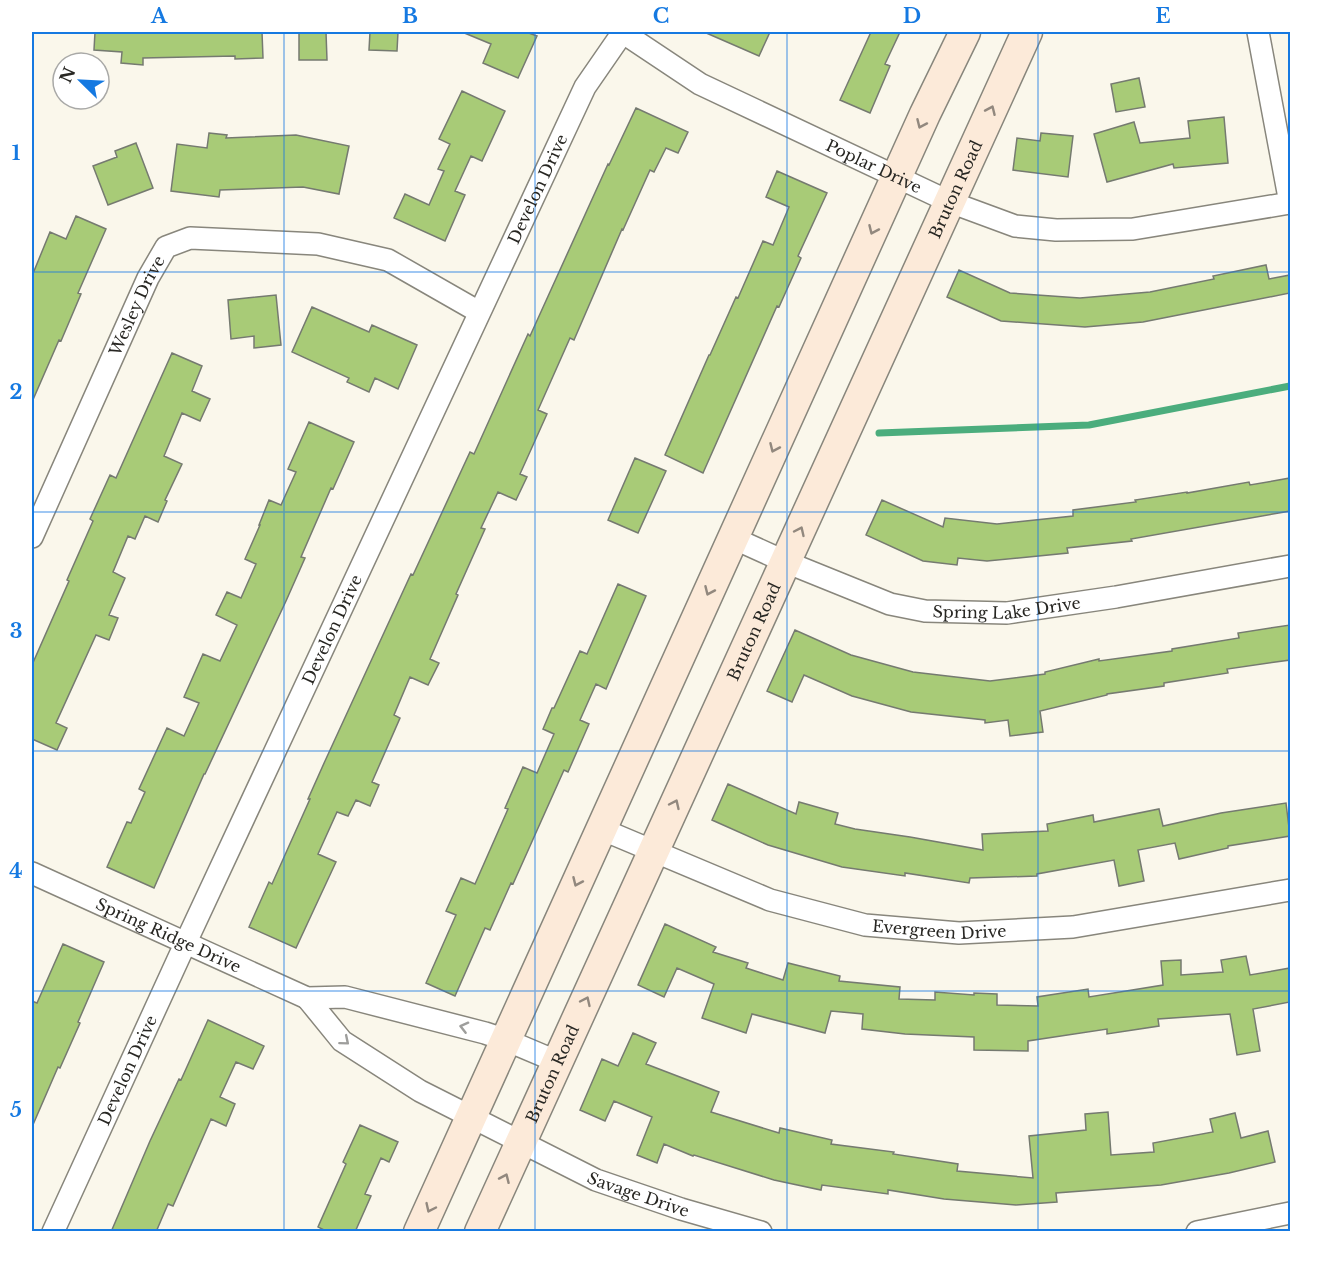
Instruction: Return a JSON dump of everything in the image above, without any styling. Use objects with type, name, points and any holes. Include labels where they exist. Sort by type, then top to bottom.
[{"type":"main road","points":[[419,1232],[897,176],[965,32]]},
{"type":"main road","name":"Bruton Road","points":[[480,1232],[1027,32]]},
{"type":"street","name":"Poplar Drive","points":[[623,32],[700,84],[950,202],[1015,226],[1056,230],[1133,229],[1290,203]]},
{"type":"street","name":"Develon Drive","points":[[53,1232],[585,87],[623,32]]},
{"type":"street","points":[[1258,32],[1290,203]]},
{"type":"street","name":"Wesley Drive","points":[[32,537],[148,278],[166,247],[190,238],[318,244],[388,260],[479,312]]},
{"type":"street","name":"Spring Lake Drive","points":[[733,538],[890,604],[925,611],[1007,613],[1116,597],[1290,566]]},
{"type":"street","name":"Evergreen Drive","points":[[601,829],[770,900],[865,925],[959,933],[1073,927],[1290,890]]},
{"type":"street","name":"Spring Ridge Drive","points":[[32,873],[307,998],[342,1041],[420,1091],[521,1142]]},
{"type":"street","name":"Spring Ridge Drive","points":[[307,998],[345,997],[485,1033],[558,1062]]},
{"type":"street","name":"Savage Drive","points":[[521,1142],[597,1180],[681,1209],[761,1232]]},
{"type":"street","points":[[1197,1232],[1290,1213]]},
{"type":"building","points":[[95,32],[262,32],[263,58],[235,59],[235,56],[143,58],[143,65],[121,63],[122,52],[94,50]]},
{"type":"building","points":[[299,32],[326,32],[327,60],[299,60]]},
{"type":"building","points":[[370,32],[398,32],[397,51],[369,50]]},
{"type":"building","points":[[462,32],[526,32],[537,36],[518,78],[483,63],[491,44]]},
{"type":"building","points":[[704,32],[770,32],[759,56]]},
{"type":"building","points":[[871,32],[900,32],[885,64],[890,66],[870,113],[840,100]]},
{"type":"building","points":[[1139,78],[1145,107],[1116,112],[1111,84]]},
{"type":"building","points":[[462,91],[505,111],[482,161],[471,156],[455,191],[465,195],[445,241],[394,218],[405,194],[429,205],[444,171],[438,169],[450,144],[439,139]]},
{"type":"building","points":[[636,108],[688,132],[678,153],[666,148],[654,172],[650,170],[574,340],[570,338],[538,410],[547,414],[520,474],[527,477],[516,500],[498,492],[481,528],[485,529],[430,659],[439,663],[428,685],[410,677],[394,715],[400,718],[372,782],[379,785],[370,806],[356,800],[348,816],[337,812],[318,854],[336,862],[296,948],[249,927],[269,882],[272,884],[325,761],[411,574],[413,575],[470,452],[474,454],[528,334],[530,336]]},
{"type":"building","points":[[1224,117],[1228,163],[1174,168],[1173,164],[1107,182],[1094,134],[1134,122],[1140,143],[1190,138],[1188,121]]},
{"type":"building","points":[[209,133],[227,135],[226,138],[296,135],[349,146],[339,194],[303,187],[220,190],[219,197],[171,191],[177,144],[207,148]]},
{"type":"building","points":[[1041,133],[1073,136],[1068,177],[1013,170],[1017,138],[1040,141]]},
{"type":"building","points":[[136,143],[153,188],[108,205],[93,166],[117,157],[115,151]]},
{"type":"building","points":[[777,171],[827,193],[798,256],[801,258],[779,307],[777,306],[703,473],[665,455],[763,241],[773,245],[789,207],[766,197]]},
{"type":"building","points":[[76,216],[106,229],[78,293],[81,294],[61,341],[59,340],[32,402],[32,276],[50,232],[66,239]]},
{"type":"building","points":[[1266,265],[1269,279],[1290,275],[1290,293],[1143,322],[1085,327],[1001,321],[947,297],[959,270],[1010,293],[1080,298],[1150,292],[1214,279],[1213,276]]},
{"type":"building","points":[[276,295],[281,345],[254,348],[254,336],[231,339],[228,300]]},
{"type":"building","points":[[312,307],[369,332],[372,325],[417,345],[398,389],[375,378],[369,392],[347,382],[349,378],[292,352]]},
{"type":"building","points":[[172,353],[202,366],[192,391],[210,399],[200,421],[182,413],[164,456],[182,464],[165,500],[167,501],[158,522],[145,516],[135,539],[128,536],[113,572],[125,578],[109,615],[118,618],[109,640],[96,635],[56,723],[67,728],[57,750],[32,739],[32,665],[93,521],[90,519],[110,475],[116,478]]},
{"type":"building","points":[[309,422],[354,442],[301,557],[305,558],[286,601],[204,774],[154,888],[107,867],[127,822],[131,823],[145,792],[139,789],[167,728],[184,736],[199,703],[184,697],[203,654],[220,661],[237,625],[216,615],[227,592],[241,598],[256,564],[245,559],[269,500],[281,505],[296,472],[288,469]]},
{"type":"building","points":[[635,458],[666,471],[638,533],[608,520]]},
{"type":"building","points":[[1290,478],[1290,511],[1131,539],[1132,541],[1067,548],[1068,553],[987,561],[958,558],[957,565],[923,561],[866,535],[882,500],[943,527],[945,518],[997,524],[1073,516],[1073,510],[1136,502],[1135,500],[1249,482],[1250,485]]},
{"type":"building","points":[[618,584],[646,596],[606,689],[596,684],[580,720],[589,724],[568,772],[564,770],[513,884],[511,883],[490,930],[485,928],[455,996],[426,983],[456,915],[446,911],[461,878],[475,884],[508,809],[505,808],[523,767],[537,773],[554,734],[543,729],[552,708],[580,651],[587,654]]},
{"type":"building","points":[[1290,625],[1290,660],[1227,669],[1228,673],[1164,683],[1164,686],[1107,694],[1040,711],[1043,732],[1010,736],[1008,720],[985,723],[985,720],[911,712],[852,696],[804,675],[792,702],[767,691],[795,630],[851,655],[913,672],[990,681],[1045,674],[1045,672],[1099,659],[1099,661],[1172,651],[1172,649],[1239,638],[1238,633]]},
{"type":"building","points":[[728,784],[796,814],[799,802],[838,813],[835,824],[983,850],[982,834],[1048,831],[1047,824],[1093,815],[1094,822],[1159,809],[1163,826],[1221,813],[1286,803],[1290,836],[1228,846],[1228,848],[1179,859],[1175,843],[1138,850],[1144,881],[1119,886],[1114,860],[1037,874],[1037,876],[970,878],[969,883],[905,873],[905,876],[842,867],[768,845],[712,820]]},
{"type":"building","points":[[665,924],[716,947],[713,952],[748,963],[746,968],[783,980],[788,963],[840,976],[839,981],[900,987],[899,999],[935,1000],[935,992],[997,994],[997,1005],[1038,1006],[1037,997],[1088,989],[1089,997],[1163,985],[1161,961],[1181,960],[1181,975],[1223,972],[1221,960],[1246,956],[1250,975],[1290,968],[1290,1002],[1253,1009],[1260,1051],[1237,1055],[1230,1014],[1158,1019],[1159,1026],[1107,1034],[1107,1029],[1028,1041],[1028,1051],[974,1050],[974,1037],[905,1034],[862,1029],[863,1014],[831,1011],[825,1033],[752,1014],[746,1033],[702,1018],[714,984],[677,968],[664,997],[638,985]]},
{"type":"building","points":[[63,944],[104,962],[78,1022],[80,1023],[32,1127],[32,1001],[37,1003]]},
{"type":"building","points":[[208,1020],[264,1046],[253,1069],[236,1062],[220,1097],[235,1104],[226,1126],[211,1119],[173,1206],[168,1204],[156,1232],[111,1232],[150,1141]]},
{"type":"building","points":[[633,1033],[656,1043],[646,1064],[719,1092],[711,1112],[779,1133],[780,1128],[832,1140],[831,1144],[894,1152],[893,1154],[958,1164],[957,1171],[1033,1178],[1029,1136],[1086,1130],[1085,1114],[1108,1112],[1111,1155],[1154,1152],[1153,1143],[1213,1132],[1210,1119],[1235,1113],[1241,1138],[1268,1131],[1275,1162],[1161,1185],[1056,1193],[1057,1202],[1016,1205],[944,1199],[888,1190],[888,1194],[822,1185],[821,1190],[774,1180],[693,1156],[664,1144],[657,1163],[637,1155],[652,1117],[614,1101],[605,1121],[580,1110],[602,1059],[618,1066]]},
{"type":"building","points":[[360,1125],[398,1142],[389,1162],[381,1158],[365,1194],[371,1196],[355,1232],[328,1232],[318,1227],[346,1164],[343,1162]]},
{"type":"waterway","points":[[879,433],[1089,425],[1290,386]]}]
